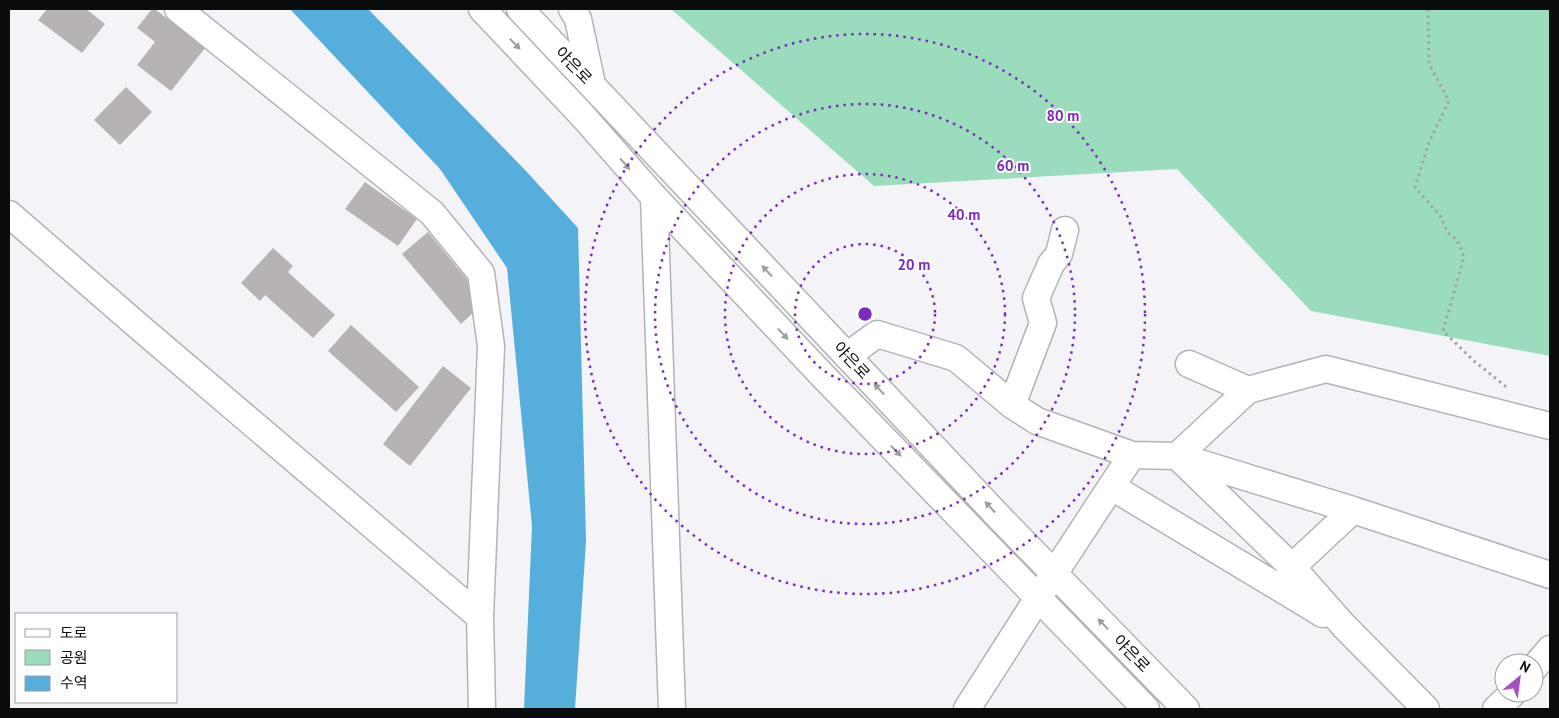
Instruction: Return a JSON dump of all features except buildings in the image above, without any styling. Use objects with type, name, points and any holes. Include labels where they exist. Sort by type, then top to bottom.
[{"type":"street","points":[[178,9],[432,213],[480,273],[491,346],[480,617],[482,709]]},
{"type":"street","name":"야은로","points":[[482,9],[582,114],[654,197],[822,375],[1146,709]]},
{"type":"street","name":"야은로","points":[[520,9],[847,356],[1186,709]]},
{"type":"street","points":[[572,9],[578,19],[592,84]]},
{"type":"street","points":[[654,197],[672,709]]},
{"type":"street","points":[[9,214],[480,617]]},
{"type":"street","points":[[1012,404],[1043,323],[1036,298],[1051,264],[1059,254],[1065,230]]},
{"type":"street","points":[[847,356],[876,334],[956,358],[1012,404],[1037,421],[1132,455],[1177,456],[1353,510],[1550,575]]},
{"type":"street","points":[[1189,364],[1248,390]]},
{"type":"street","points":[[1177,456],[1248,390],[1326,369],[1550,426]]},
{"type":"street","points":[[967,709],[1132,455]]},
{"type":"street","points":[[1177,456],[1292,567],[1344,626],[1426,709]]},
{"type":"street","points":[[1112,487],[1344,626]]},
{"type":"street","points":[[1292,567],[1353,510]]},
{"type":"path","points":[[1428,9],[1430,64],[1449,101],[1429,142],[1415,187],[1441,216],[1447,232],[1457,240],[1464,256],[1443,331],[1474,361],[1510,390],[1524,419]]},
{"type":"green space","points":[[671,9],[1550,9],[1550,356],[1311,311],[1177,169],[874,186]]},
{"type":"water","points":[[290,9],[368,9],[526,171],[578,228],[586,541],[575,709],[524,709],[532,526],[507,268],[440,169]]}]
